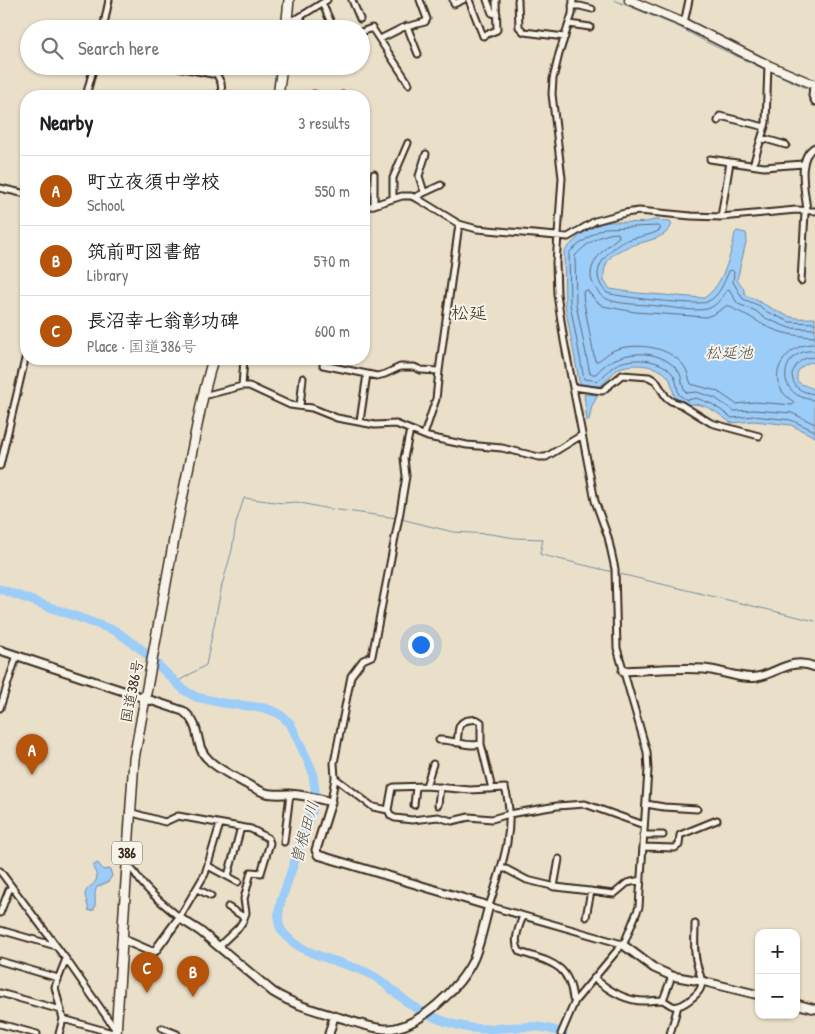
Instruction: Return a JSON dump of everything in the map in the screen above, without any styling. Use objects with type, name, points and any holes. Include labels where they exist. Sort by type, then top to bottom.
[{"type":"highway","points":[[287,20],[289,0]]},
{"type":"highway","points":[[279,90],[281,75]]},
{"type":"highway","name":"国道386号","points":[[116,1032],[129,812],[134,759],[203,396],[211,365]]},
{"type":"main road","points":[[629,0],[684,23],[768,65],[814,85]]},
{"type":"street","points":[[105,20],[110,0]]},
{"type":"street","points":[[352,0],[360,19]]},
{"type":"street","points":[[380,39],[407,26],[425,22],[427,19],[420,0]]},
{"type":"street","points":[[453,0],[454,4],[463,0]]},
{"type":"street","points":[[468,0],[483,36],[497,30],[496,0]]},
{"type":"street","points":[[487,0],[492,14],[497,14]]},
{"type":"street","points":[[518,0],[519,27],[524,32],[565,37]]},
{"type":"street","points":[[561,1034],[575,1000],[625,941],[639,907],[648,770],[647,752],[617,648],[615,568],[608,537],[596,501],[582,435],[557,294],[556,263],[562,178],[552,94],[553,79],[569,24],[573,0]]},
{"type":"street","points":[[684,23],[689,0]]},
{"type":"street","points":[[295,20],[324,1],[331,20]]},
{"type":"street","points":[[572,6],[592,9]]},
{"type":"street","points":[[569,24],[590,27]]},
{"type":"street","points":[[407,26],[418,54]]},
{"type":"street","points":[[370,29],[372,28],[380,39],[410,84]]},
{"type":"street","points":[[753,165],[765,127],[768,65]]},
{"type":"street","points":[[88,90],[92,75]]},
{"type":"street","points":[[218,75],[222,90]]},
{"type":"street","points":[[814,85],[812,96],[815,102]]},
{"type":"street","points":[[718,121],[720,116],[765,127]]},
{"type":"street","points":[[762,138],[786,146]]},
{"type":"street","points":[[393,198],[393,178],[408,143]]},
{"type":"street","points":[[801,281],[805,213],[807,210],[803,164],[810,149],[815,147]]},
{"type":"street","points":[[424,192],[419,176],[426,154]]},
{"type":"street","points":[[710,158],[771,167],[803,164]]},
{"type":"street","points":[[721,217],[730,162]]},
{"type":"street","points":[[374,174],[374,205]]},
{"type":"street","points":[[415,197],[441,185]]},
{"type":"street","points":[[0,188],[20,193]]},
{"type":"street","points":[[370,206],[402,196],[415,197],[459,224],[483,229],[568,237],[595,221],[639,211],[721,217],[807,210],[815,211]]},
{"type":"street","points":[[424,435],[436,399],[459,224]]},
{"type":"street","points":[[0,466],[24,365]]},
{"type":"street","points":[[242,386],[244,365]]},
{"type":"street","points":[[323,365],[377,376],[400,367],[439,371]]},
{"type":"street","points":[[360,421],[367,374]]},
{"type":"street","points":[[573,387],[602,391],[614,379],[622,375],[631,374],[649,377],[656,381],[671,402],[682,405],[711,423],[759,436]]},
{"type":"street","points":[[300,406],[303,378]]},
{"type":"street","points":[[203,396],[249,386],[290,404],[323,412],[336,418],[375,425],[396,424],[424,435],[467,445],[513,450],[539,457],[546,457],[582,435]]},
{"type":"street","points":[[410,430],[404,458],[406,476],[400,512],[372,656],[363,660],[351,676],[334,763],[335,778],[316,850],[318,856],[622,944],[654,968],[672,976],[755,994]]},
{"type":"street","points":[[0,650],[183,711],[195,723],[202,752],[216,766],[266,793],[290,794],[328,801]]},
{"type":"street","points":[[0,708],[17,655]]},
{"type":"street","points":[[623,671],[703,669],[751,677],[763,675],[786,665],[799,663],[815,667]]},
{"type":"street","points":[[457,743],[462,721],[476,719],[481,722],[481,744],[492,789]]},
{"type":"street","points":[[439,740],[463,746],[481,744]]},
{"type":"street","points":[[426,786],[433,764]]},
{"type":"street","points":[[335,778],[373,807],[388,810]]},
{"type":"street","points":[[126,866],[131,868],[143,884],[161,902],[219,946],[273,992],[286,999],[334,1016],[386,1029],[401,1027],[420,1018],[457,984],[474,958],[501,869],[509,814],[508,800],[504,788],[470,790],[426,786],[392,788],[388,810],[391,816],[395,818],[412,820],[438,816],[452,822],[469,817],[492,819],[509,814],[557,806],[585,804],[644,826]]},
{"type":"street","points":[[414,805],[416,787]]},
{"type":"street","points":[[438,805],[440,787]]},
{"type":"street","points":[[284,842],[290,794]]},
{"type":"street","points":[[646,804],[697,809]]},
{"type":"street","points":[[129,812],[165,822],[178,816],[251,828],[268,838],[270,843],[261,873],[251,872],[244,899],[246,913],[244,918],[239,927],[219,946]]},
{"type":"street","points":[[643,847],[675,848],[679,845],[680,835],[717,820]]},
{"type":"street","points":[[122,939],[152,952],[155,951],[180,918],[197,888],[208,866],[220,824]]},
{"type":"street","points":[[228,876],[241,827]]},
{"type":"street","points":[[644,835],[663,835]]},
{"type":"street","points":[[554,887],[560,859]]},
{"type":"street","points":[[208,866],[238,882]]},
{"type":"street","points":[[501,869],[506,869],[528,880],[554,887],[614,894],[627,884],[641,880]]},
{"type":"street","points":[[0,871],[66,959],[116,1032]]},
{"type":"street","points":[[0,913],[12,887]]},
{"type":"street","points":[[197,888],[211,896]]},
{"type":"street","points":[[586,917],[591,891]]},
{"type":"street","points":[[228,907],[244,918]]},
{"type":"street","points":[[523,916],[516,944],[518,949],[520,952],[560,967],[569,981],[573,999],[575,1000]]},
{"type":"street","points":[[594,978],[614,993],[633,1000],[663,1000],[673,1006],[678,1006],[699,992],[702,981],[695,958],[696,924]]},
{"type":"street","points":[[0,930],[56,946]]},
{"type":"street","points":[[59,1034],[63,1019],[55,987],[66,959]]},
{"type":"street","points":[[0,961],[58,978]]},
{"type":"street","points":[[663,1000],[672,976]]},
{"type":"street","points":[[0,993],[61,1010]]},
{"type":"street","points":[[800,1005],[815,1009]]},
{"type":"street","points":[[670,1034],[678,1006]]},
{"type":"street","points":[[329,1034],[334,1016]]},
{"type":"street","points":[[63,1019],[116,1032]]},
{"type":"street","points":[[0,1024],[37,1034]]},
{"type":"street","points":[[162,1028],[177,1034]]},
{"type":"water","name":"松延池","points":[[654,220],[670,221],[672,224],[667,232],[657,238],[622,249],[612,256],[605,266],[604,281],[610,289],[704,298],[711,293],[721,278],[735,233],[737,231],[746,233],[747,238],[737,280],[743,287],[745,295],[791,317],[815,318],[815,364],[811,362],[802,367],[798,371],[797,381],[815,390],[815,437],[791,425],[754,421],[731,423],[704,406],[686,405],[675,399],[670,380],[666,375],[648,366],[633,365],[620,368],[600,386],[582,385],[579,381],[565,305],[564,252],[578,237],[597,225],[610,222],[638,223]]},
{"type":"water","points":[[584,394],[598,395],[587,421]]},
{"type":"water","points":[[98,863],[103,870],[110,869],[112,876],[108,882],[97,887],[94,910],[89,911],[85,895],[86,891],[96,881],[97,877],[92,866]]},
{"type":"waterway","points":[[614,0],[679,27],[764,69]]},
{"type":"waterway","points":[[772,72],[808,89]]},
{"type":"waterway","points":[[175,683],[206,665],[222,585],[232,550],[236,523],[244,498],[283,503],[296,502],[324,508],[397,518]]},
{"type":"waterway","points":[[401,519],[453,532],[543,539],[540,554],[542,555],[613,572]]},
{"type":"waterway","points":[[616,573],[815,621]]},
{"type":"waterway","name":"曽根田川","points":[[0,589],[116,631],[141,649],[184,690],[196,697],[223,703],[265,708],[278,713],[290,723],[312,770],[315,789],[313,808],[279,909],[280,928],[290,939],[310,952],[370,974],[419,1010],[448,1022],[477,1029],[540,1027],[563,1034]]},
{"type":"place","name":"町立夜須中学校","points":[[32,775]]},
{"type":"place","name":"長沼幸七翁彰功碑","points":[[147,993]]},
{"type":"place","name":"筑前町図書館","points":[[193,997]]},
{"type":"district","name":"松延","points":[[469,313]]}]
